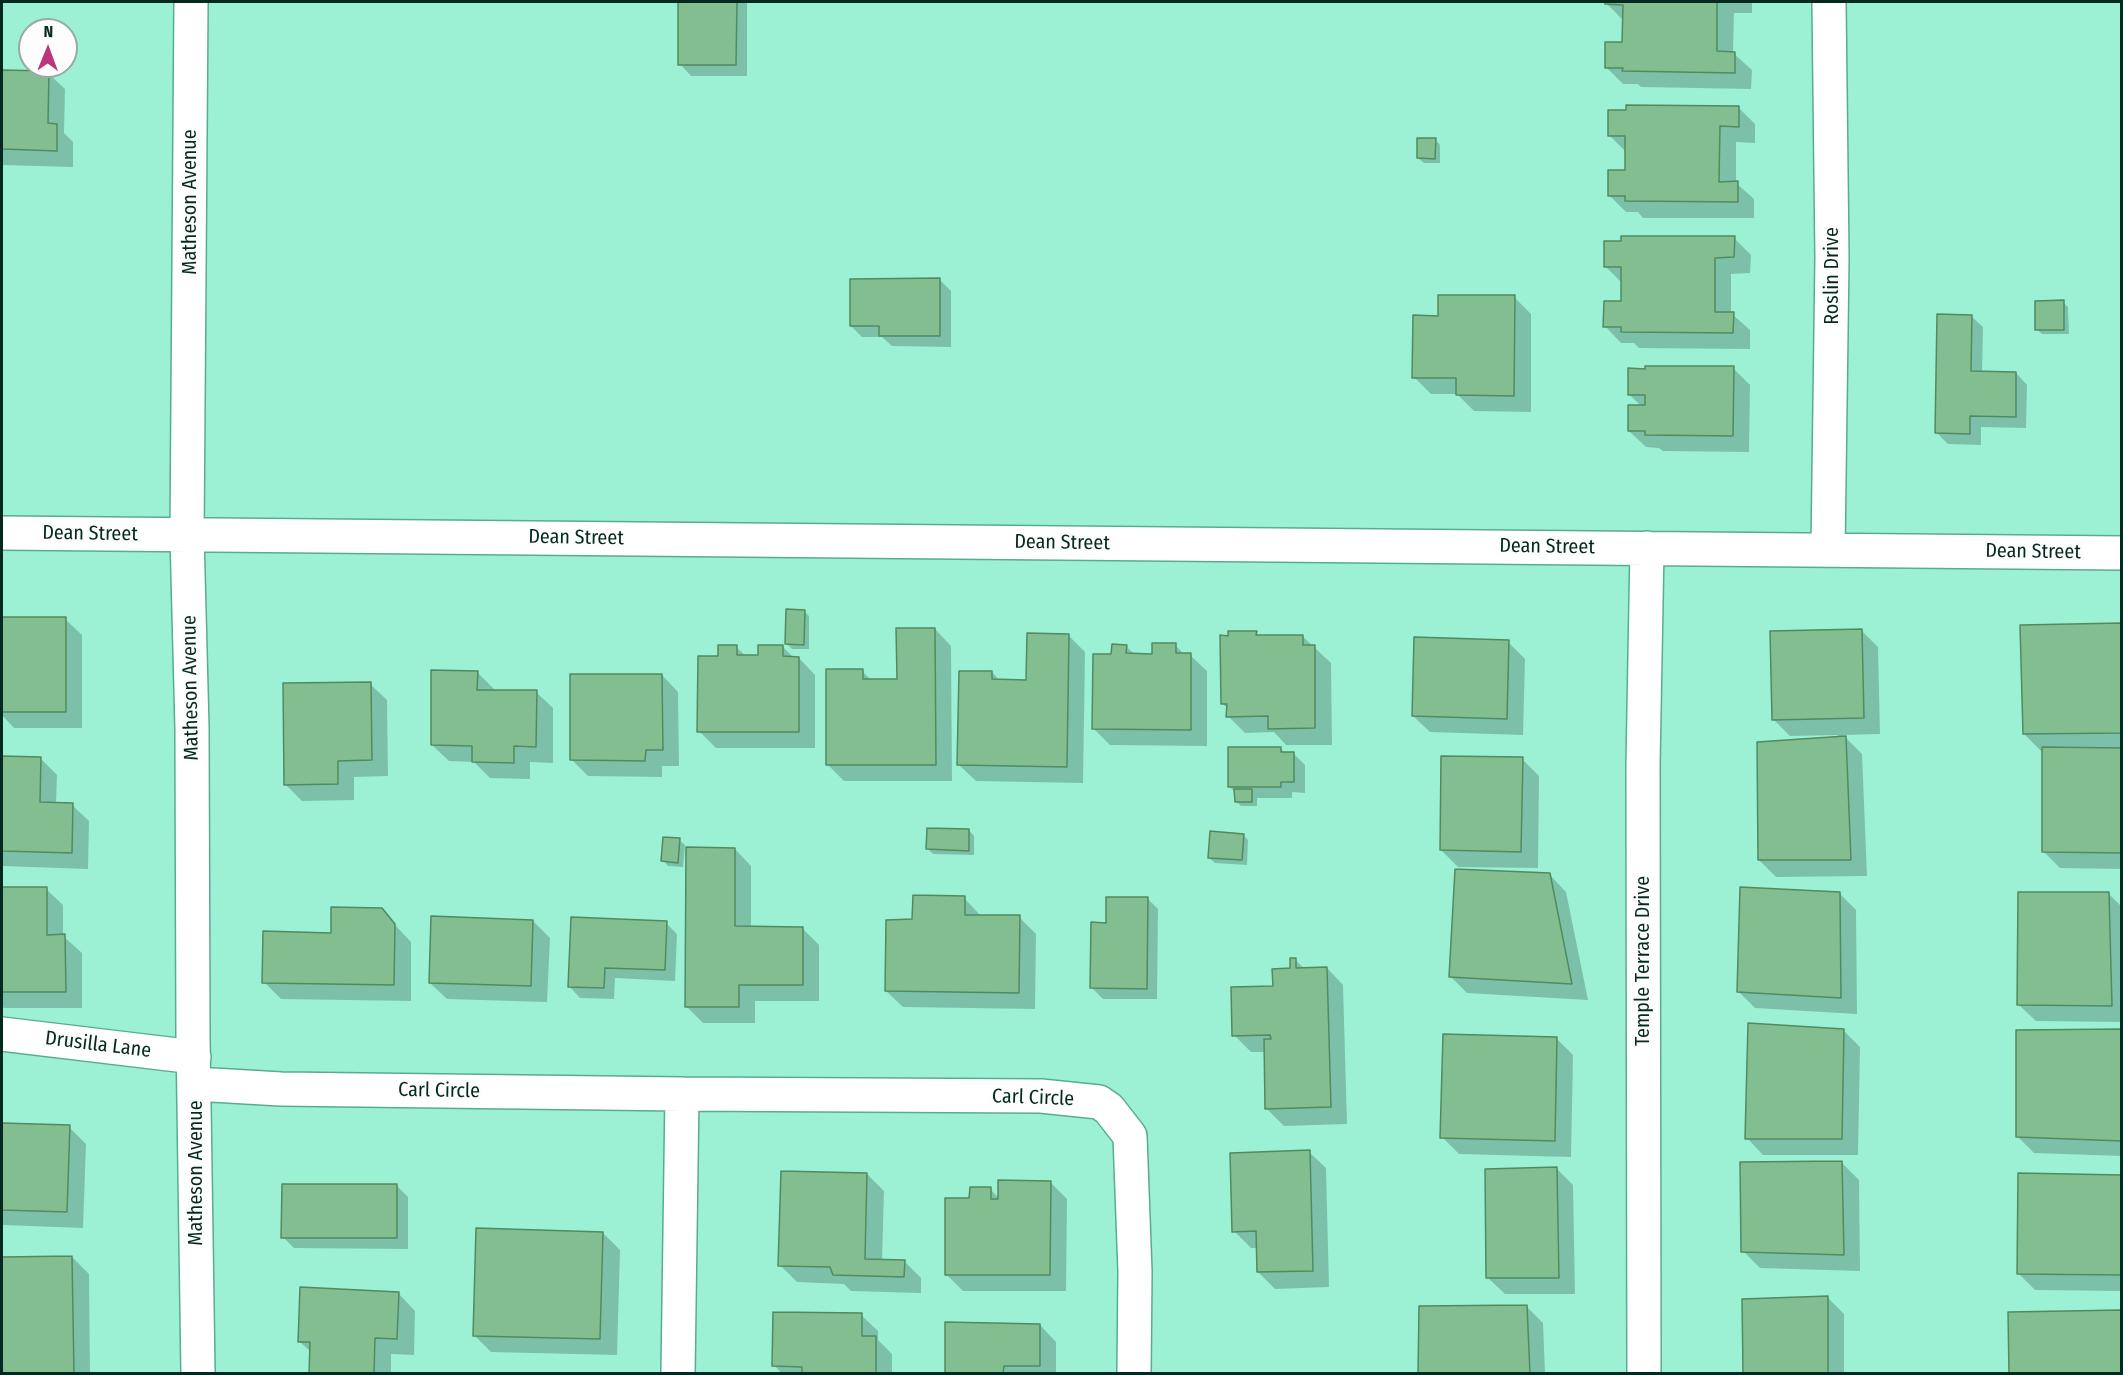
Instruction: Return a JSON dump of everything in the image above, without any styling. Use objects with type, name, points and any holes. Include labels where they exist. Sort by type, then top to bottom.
[{"type":"street","name":"Matheson Avenue","points":[[191,2],[187,535],[192,728],[198,1374]]},
{"type":"street","name":"Roslin Drive","points":[[1828,550],[1832,258],[1830,2]]},
{"type":"street","name":"Dean Street","points":[[2,533],[2121,553]]},
{"type":"street","name":"Temple Terrace Drive","points":[[1644,1374],[1643,765],[1647,548]]},
{"type":"street","name":"Drusilla Lane","points":[[2,1034],[194,1070]]},
{"type":"street","name":"Carl Circle","points":[[194,1070],[281,1089],[1041,1096],[1098,1101],[1109,1109],[1130,1136],[1135,1272],[1134,1374]]},
{"type":"street","points":[[678,1374],[682,1094]]},
{"type":"building","points":[[678,2],[737,2],[736,65],[678,65]]},
{"type":"building","points":[[1605,2],[1717,2],[1717,51],[1735,52],[1735,73],[1622,71],[1623,68],[1605,68],[1605,42],[1622,42],[1623,5],[1605,4]]},
{"type":"building","points":[[2,70],[18,70],[18,78],[49,78],[48,123],[57,124],[57,151],[2,149]]},
{"type":"building","points":[[1626,105],[1739,106],[1739,127],[1720,126],[1719,182],[1738,181],[1738,202],[1625,201],[1625,196],[1608,196],[1608,170],[1625,170],[1625,136],[1608,136],[1608,110],[1626,110]]},
{"type":"building","points":[[1417,138],[1436,138],[1435,159],[1417,158]]},
{"type":"building","points":[[1621,236],[1735,236],[1734,257],[1715,258],[1715,312],[1734,312],[1733,333],[1621,332],[1621,327],[1603,327],[1604,301],[1621,301],[1621,267],[1604,267],[1604,241],[1621,241]]},
{"type":"building","points":[[940,278],[940,336],[879,336],[879,326],[850,326],[850,279]]},
{"type":"building","points":[[1438,295],[1515,295],[1514,396],[1456,395],[1456,378],[1412,378],[1413,315],[1438,316]]},
{"type":"building","points":[[2064,300],[2064,330],[2035,330],[2035,301]]},
{"type":"building","points":[[1937,314],[1972,315],[1971,371],[2016,372],[2016,417],[1970,416],[1970,434],[1935,433]]},
{"type":"building","points":[[1645,366],[1734,366],[1733,436],[1645,435],[1645,431],[1628,431],[1628,405],[1645,405],[1645,395],[1628,395],[1628,368],[1645,369]]},
{"type":"building","points":[[786,609],[805,610],[804,645],[785,644]]},
{"type":"building","points":[[2,617],[66,617],[66,712],[2,712]]},
{"type":"building","points":[[2121,623],[2122,733],[2023,734],[2020,625]]},
{"type":"building","points":[[896,628],[935,628],[936,765],[826,765],[826,669],[863,669],[863,679],[897,679]]},
{"type":"building","points":[[1862,629],[1864,718],[1772,720],[1770,631]]},
{"type":"building","points":[[1228,631],[1257,631],[1256,635],[1303,635],[1303,645],[1315,645],[1315,728],[1268,729],[1268,716],[1226,717],[1227,704],[1221,704],[1220,635],[1228,636]]},
{"type":"building","points":[[1027,633],[1069,634],[1067,767],[957,765],[959,671],[992,671],[992,679],[1026,680]]},
{"type":"building","points":[[1414,637],[1509,640],[1507,719],[1412,716]]},
{"type":"building","points":[[1152,643],[1176,643],[1176,653],[1191,653],[1191,730],[1092,729],[1093,654],[1111,654],[1112,644],[1127,645],[1126,653],[1152,654]]},
{"type":"building","points":[[718,645],[737,645],[737,655],[758,655],[758,645],[783,645],[783,656],[799,657],[799,732],[697,732],[698,656],[718,656]]},
{"type":"building","points":[[431,670],[478,671],[477,690],[537,690],[536,747],[514,746],[514,763],[472,762],[472,746],[431,745]]},
{"type":"building","points":[[570,674],[662,674],[663,750],[646,750],[645,761],[570,760]]},
{"type":"building","points":[[371,682],[372,760],[338,761],[338,784],[284,785],[283,683]]},
{"type":"building","points":[[1846,736],[1851,860],[1758,860],[1757,742]]},
{"type":"building","points":[[1228,747],[1281,747],[1281,752],[1294,752],[1294,782],[1281,782],[1281,787],[1228,787]]},
{"type":"building","points":[[2042,747],[2122,748],[2122,853],[2042,852]]},
{"type":"building","points":[[2,756],[41,757],[40,802],[73,803],[72,853],[2,851]]},
{"type":"building","points":[[1441,756],[1523,757],[1521,852],[1440,850]]},
{"type":"building","points":[[1234,789],[1252,789],[1252,802],[1235,802]]},
{"type":"building","points":[[927,828],[969,829],[969,851],[926,849]]},
{"type":"building","points":[[1210,831],[1244,834],[1242,860],[1208,858]]},
{"type":"building","points":[[663,837],[680,838],[678,863],[661,861]]},
{"type":"building","points":[[686,847],[735,848],[735,926],[803,927],[803,985],[739,985],[739,1007],[685,1007]]},
{"type":"building","points":[[1455,869],[1550,873],[1572,984],[1449,977]]},
{"type":"building","points":[[2,887],[47,887],[47,935],[65,934],[66,992],[2,992]]},
{"type":"building","points":[[1740,887],[1840,892],[1841,998],[1737,992]]},
{"type":"building","points":[[2018,892],[2109,892],[2112,1006],[2017,1005]]},
{"type":"building","points":[[913,895],[965,896],[965,915],[1020,915],[1019,993],[885,991],[886,920],[912,919]]},
{"type":"building","points":[[1106,897],[1148,897],[1147,989],[1090,988],[1091,922],[1106,923]]},
{"type":"building","points":[[331,907],[382,908],[395,924],[394,985],[262,983],[263,931],[331,933]]},
{"type":"building","points":[[431,916],[533,920],[531,986],[429,983]]},
{"type":"building","points":[[571,917],[667,921],[665,970],[605,968],[604,988],[568,987]]},
{"type":"building","points":[[1290,958],[1296,958],[1296,968],[1327,967],[1331,1107],[1265,1109],[1264,1039],[1271,1039],[1270,1035],[1232,1036],[1231,987],[1273,986],[1272,969],[1290,968]]},
{"type":"building","points":[[1748,1023],[1844,1029],[1842,1139],[1745,1139]]},
{"type":"building","points":[[2122,1029],[2122,1141],[2016,1137],[2016,1030]]},
{"type":"building","points":[[1443,1034],[1557,1037],[1555,1141],[1440,1138]]},
{"type":"building","points":[[2,1123],[70,1125],[67,1212],[2,1210]]},
{"type":"building","points":[[1310,1150],[1313,1271],[1257,1272],[1256,1231],[1232,1232],[1230,1153]]},
{"type":"building","points":[[1842,1161],[1844,1255],[1741,1252],[1740,1162]]},
{"type":"building","points":[[1557,1167],[1559,1278],[1486,1278],[1485,1169]]},
{"type":"building","points":[[781,1171],[867,1173],[865,1259],[905,1260],[904,1277],[833,1275],[830,1267],[778,1266]]},
{"type":"building","points":[[2018,1173],[2122,1175],[2121,1275],[2017,1274]]},
{"type":"building","points":[[998,1180],[1051,1181],[1050,1275],[945,1275],[945,1198],[969,1198],[970,1187],[991,1187],[991,1199],[998,1199]]},
{"type":"building","points":[[282,1184],[397,1184],[397,1238],[281,1238]]},
{"type":"building","points":[[476,1228],[603,1232],[600,1339],[473,1336]]},
{"type":"building","points":[[72,1256],[74,1374],[2,1374],[2,1257]]},
{"type":"building","points":[[300,1287],[399,1292],[397,1339],[375,1338],[374,1374],[309,1374],[310,1342],[298,1342]]},
{"type":"building","points":[[1828,1296],[1828,1374],[1743,1374],[1742,1299]]},
{"type":"building","points":[[1527,1305],[1530,1374],[1418,1374],[1419,1306]]},
{"type":"building","points":[[2122,1310],[2122,1374],[2009,1374],[2008,1312]]},
{"type":"building","points":[[773,1312],[862,1313],[862,1336],[876,1336],[876,1374],[802,1374],[802,1367],[772,1366]]},
{"type":"building","points":[[945,1322],[1040,1324],[1040,1366],[1004,1366],[1003,1374],[945,1374]]}]
